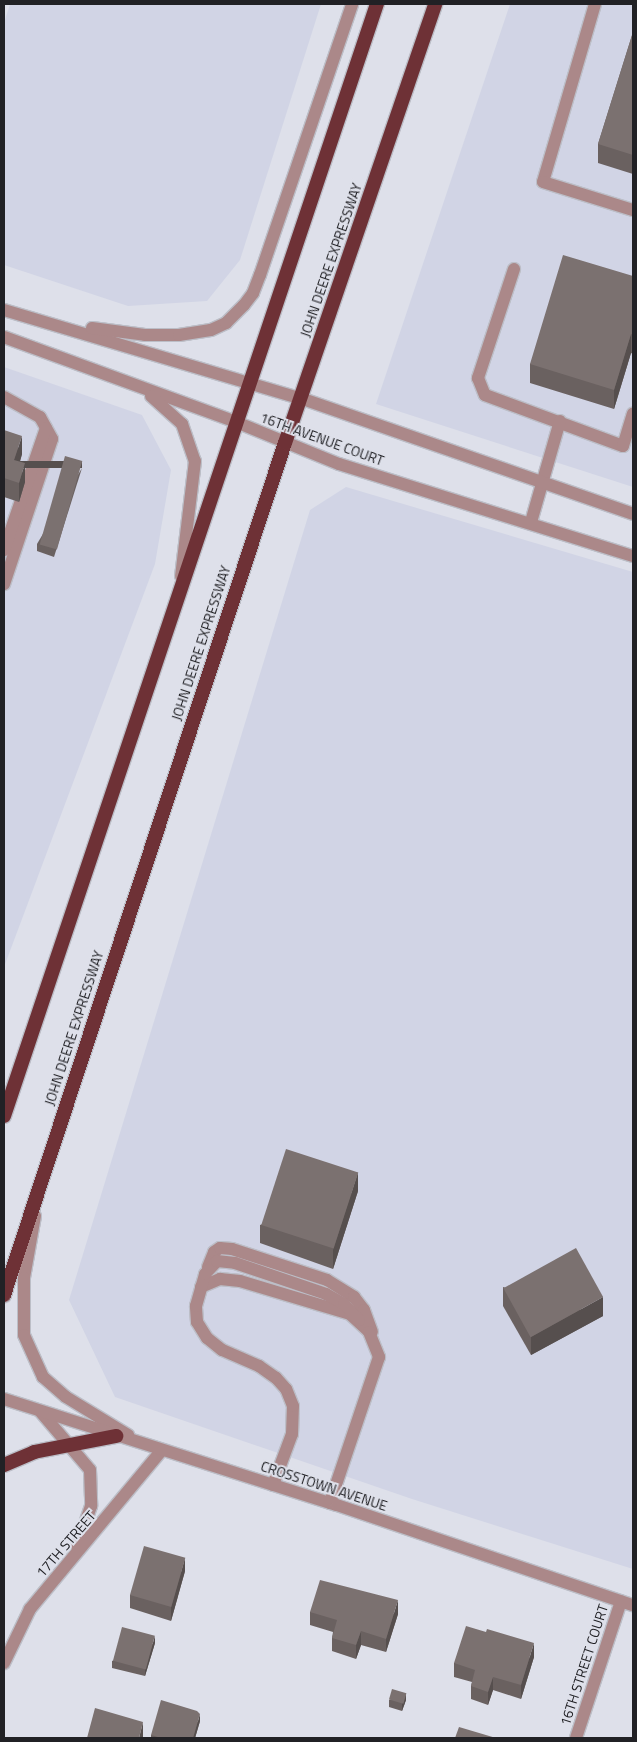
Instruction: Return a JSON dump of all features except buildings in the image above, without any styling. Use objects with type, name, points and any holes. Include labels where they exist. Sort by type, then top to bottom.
[{"type":"highway","points":[[4,1116],[179,587],[377,4]]},
{"type":"highway","name":"JOHN DEERE EXPRESSWAY","points":[[4,1295],[285,442],[303,399],[435,4]]},
{"type":"highway","points":[[4,1466],[34,1452],[116,1436]]},
{"type":"street","points":[[47,322],[145,335],[179,335],[211,330],[226,323],[244,305],[253,293],[285,205],[352,4]]},
{"type":"street","points":[[595,4],[543,182],[633,210]]},
{"type":"street","points":[[514,269],[478,378],[485,395],[628,447],[633,413]]},
{"type":"street","points":[[4,310],[303,399],[543,485],[633,514]]},
{"type":"street","name":"16TH AVENUE COURT","points":[[4,337],[136,387],[236,422],[340,464],[531,522],[633,556]]},
{"type":"street","points":[[136,387],[162,405],[182,424],[195,460],[179,587]]},
{"type":"street","points":[[4,397],[40,417],[52,439],[45,467],[4,584]]},
{"type":"street","points":[[531,522],[560,422]]},
{"type":"street","points":[[4,550],[46,428]]},
{"type":"street","points":[[43,1175],[24,1278],[24,1335],[43,1377],[66,1397],[145,1445]]},
{"type":"street","points":[[273,1485],[292,1434],[293,1406],[286,1389],[276,1378],[259,1366],[222,1350],[207,1338],[197,1322],[196,1306],[205,1274],[214,1252],[226,1248],[327,1280],[354,1297],[364,1310],[371,1323],[373,1342]]},
{"type":"street","points":[[205,1274],[217,1261],[235,1263],[326,1294],[344,1304],[359,1320],[373,1342],[379,1357],[330,1503]]},
{"type":"street","points":[[201,1287],[220,1279],[240,1281],[350,1314],[359,1320]]},
{"type":"street","name":"CROSSTOWN AVENUE","points":[[4,1399],[161,1451],[330,1503],[633,1605]]},
{"type":"street","points":[[40,1411],[90,1470],[92,1488],[86,1525],[72,1558]]},
{"type":"street","name":"17TH STREET","points":[[4,1663],[30,1609],[161,1451]]},
{"type":"street","name":"16TH STREET COURT","points":[[576,1738],[621,1601]]},
{"type":"shaded area","points":[[10,4],[321,4],[240,260],[207,301],[128,306],[4,265],[4,23]]},
{"type":"shaded area","points":[[510,4],[633,4],[633,487],[376,404]]},
{"type":"shaded area","points":[[4,367],[142,415],[171,470],[155,564],[4,967]]},
{"type":"shaded area","points":[[346,487],[633,572],[633,1569],[412,1499],[115,1397],[69,1300],[310,510]]}]
